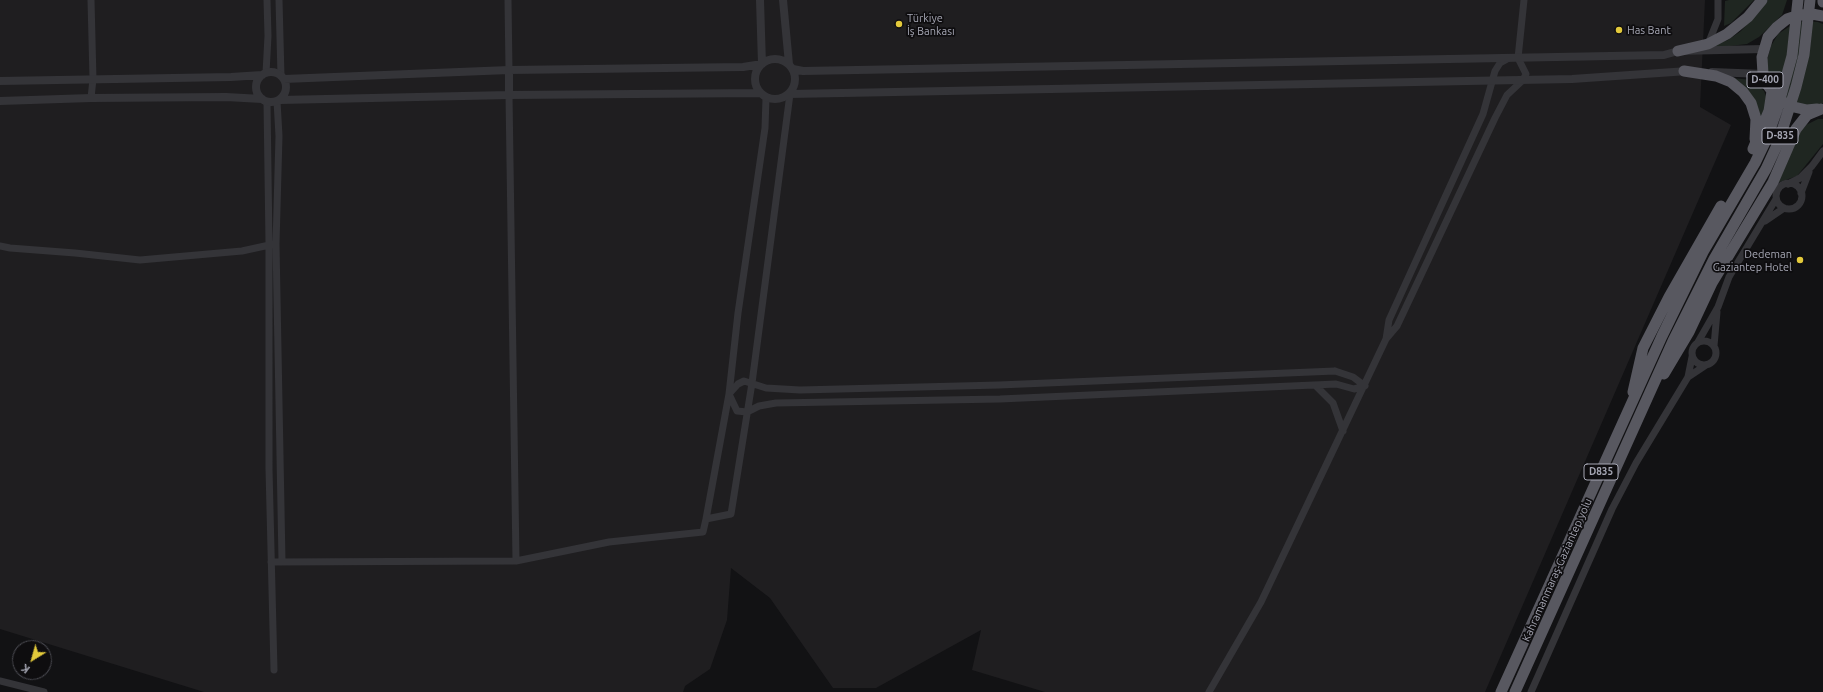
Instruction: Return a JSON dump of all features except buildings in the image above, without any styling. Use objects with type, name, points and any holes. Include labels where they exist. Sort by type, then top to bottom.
[{"type":"highway","points":[[1678,51],[1708,44],[1727,34],[1748,17],[1762,0]]},
{"type":"highway","points":[[1787,19],[1792,0]]},
{"type":"highway","name":"D-835","points":[[1703,252],[1755,163],[1778,110],[1792,56],[1798,0]]},
{"type":"highway","name":"D-835","points":[[1714,259],[1766,169],[1778,143],[1796,87],[1802,61],[1810,0]]},
{"type":"highway","points":[[1787,19],[1799,15],[1812,14],[1823,16]]},
{"type":"highway","name":"D-400","points":[[1787,19],[1768,37],[1763,49],[1763,74],[1772,91],[1781,101],[1794,107],[1807,110],[1822,109]]},
{"type":"highway","points":[[1684,71],[1716,76],[1731,82],[1743,92],[1751,103],[1756,119],[1753,149]]},
{"type":"highway","points":[[1631,406],[1636,374],[1643,348],[1669,297],[1746,165],[1769,111],[1772,91]]},
{"type":"highway","points":[[1649,396],[1674,360],[1712,283],[1759,207],[1796,128],[1807,115],[1822,109]]},
{"type":"highway","name":"Kahramanmaraş-Gaziantep yolu","points":[[1501,692],[1662,336],[1703,252]]},
{"type":"highway","name":"Kahramanmaraş-Gaziantep yolu","points":[[1515,692],[1649,396],[1714,259]]},
{"type":"street","points":[[91,0],[93,79],[91,98]]},
{"type":"street","points":[[267,0],[268,36],[264,74],[259,78],[256,87],[257,92],[265,100],[273,244],[282,561]]},
{"type":"street","points":[[274,670],[269,469],[273,244],[279,136],[278,101],[286,93],[286,83],[283,77],[279,0]]},
{"type":"street","points":[[508,0],[516,561]]},
{"type":"street","points":[[271,562],[516,561],[609,542],[703,532],[729,394],[738,313],[765,128],[763,96],[756,87],[755,79],[756,72],[762,64],[760,0]]},
{"type":"street","points":[[0,101],[91,98],[226,97],[278,101],[509,95],[763,96],[775,100],[784,98],[790,94],[794,88],[796,79],[791,67],[783,0]]},
{"type":"street","points":[[1386,339],[1397,326],[1507,95],[1523,80],[1526,74],[1518,58],[1524,0]]},
{"type":"street","points":[[1708,44],[1718,19],[1718,0]]},
{"type":"street","points":[[0,81],[231,77],[274,72],[283,77],[509,70],[743,67],[762,64],[774,59],[791,67],[811,71],[1664,56],[1678,51],[1763,49]]},
{"type":"street","points":[[1209,692],[1261,602],[1365,386],[1386,339],[1389,320],[1483,114],[1494,81],[1495,71],[1500,63],[1509,58]]},
{"type":"street","points":[[790,94],[1580,79],[1684,71],[1763,74]]},
{"type":"street","points":[[706,519],[730,514],[752,384],[790,94]]},
{"type":"street","points":[[1688,377],[1712,362],[1715,356],[1714,346],[1718,308],[1728,277],[1752,237],[1762,224],[1776,199],[1776,195],[1780,187],[1800,178],[1812,166],[1823,151]]},
{"type":"street","points":[[1776,199],[1784,208],[1792,209],[1796,207],[1801,201],[1801,193],[1812,166]]},
{"type":"street","points":[[1454,180],[1464,184]]},
{"type":"street","points":[[1788,184],[1796,186],[1801,193]]},
{"type":"street","points":[[1762,224],[1784,208]]},
{"type":"street","points":[[0,246],[140,260],[242,251],[273,244]]},
{"type":"street","points":[[1531,692],[1612,509],[1636,463],[1688,377],[1693,347],[1698,342],[1718,308]]},
{"type":"street","points":[[1698,342],[1705,341],[1714,346]]},
{"type":"street","points":[[1692,357],[1696,362],[1706,365]]},
{"type":"street","points":[[729,394],[738,384],[744,381],[766,388],[800,390],[999,385],[1335,371],[1353,377],[1365,386]]},
{"type":"street","points":[[729,394],[737,411],[747,412],[758,406],[776,403],[1000,399],[1336,384],[1354,389],[1365,386]]},
{"type":"street","points":[[1316,386],[1332,403],[1343,431]]},
{"type":"street","points":[[0,681],[44,692]]},
{"type":"shaded area","points":[[0,0],[1705,0],[1700,107],[1731,125],[1485,692],[1045,692],[972,670],[981,630],[876,688],[833,688],[770,598],[731,568],[727,620],[710,669],[685,686],[683,692],[204,692],[52,645],[52,640],[36,640],[0,629]]},
{"type":"shaded area","points":[[1754,0],[1731,23],[1724,26],[1725,1]]},
{"type":"shaded area","points":[[1768,0],[1787,0],[1782,15],[1759,37],[1747,44],[1705,49],[1728,40],[1741,31]]},
{"type":"shaded area","points":[[1803,21],[1818,22],[1823,24],[1823,103],[1808,106],[1795,103],[1783,96],[1774,86],[1768,74],[1767,60],[1771,46],[1778,34],[1790,26]]},
{"type":"shaded area","points":[[1732,78],[1752,80],[1764,91],[1768,101],[1760,126]]},
{"type":"shaded area","points":[[1818,119],[1823,119],[1823,144],[1797,176],[1777,183],[1799,133],[1804,126]]},
{"type":"place","name":"Türkiye İş Bankası","points":[[899,24]]},
{"type":"place","name":"Has Bant","points":[[1619,30]]},
{"type":"place","name":"Dedeman Gaziantep Hotel","points":[[1800,260]]}]
